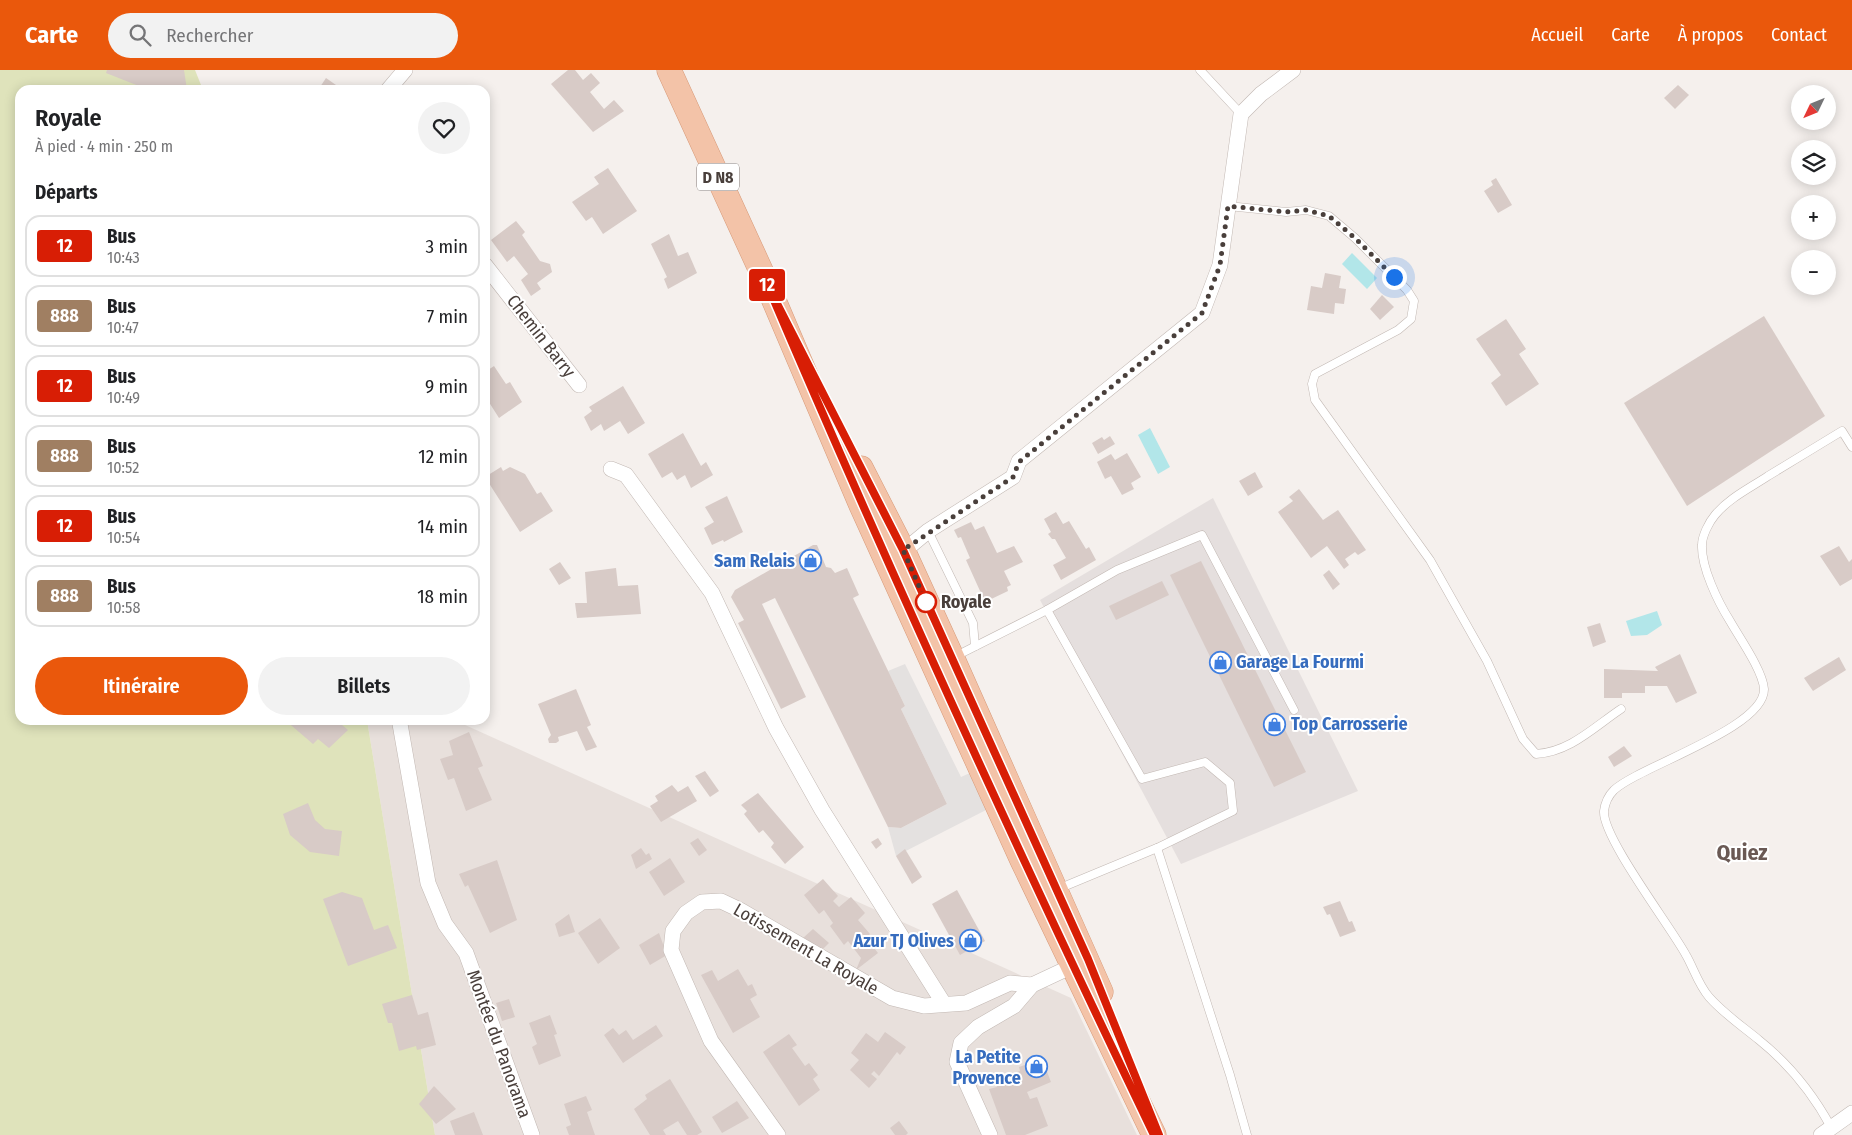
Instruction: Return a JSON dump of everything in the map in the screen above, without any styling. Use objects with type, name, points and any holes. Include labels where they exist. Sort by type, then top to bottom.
[{"type":"main road","name":"D N8","points":[[670,70],[767,284],[944,662],[1159,1135]]},
{"type":"main road","name":"D N8","points":[[1080,962],[1154,1135]]},
{"type":"street","points":[[392,85],[404,70]]},
{"type":"street","points":[[894,554],[1013,477],[1019,462],[1202,313],[1220,265],[1241,114],[1260,94],[1293,70]]},
{"type":"street","name":"Chemin Barry","points":[[490,270],[579,384]]},
{"type":"street","points":[[611,469],[626,475],[712,593],[776,728],[813,794],[944,1004]]},
{"type":"street","name":"Montée du Panorama","points":[[400,725],[428,883],[445,924],[466,953],[532,1135]]},
{"type":"street","name":"Lotissement La Royale","points":[[778,1135],[711,1041],[671,950],[673,930],[686,913],[702,902],[721,901],[892,998],[924,1006],[966,1003],[1010,983],[1032,985]]},
{"type":"street","points":[[990,1135],[957,1062],[961,1043],[978,1027],[1014,1006],[1032,985],[1080,962]]},
{"type":"street","points":[[1826,1131],[1852,1113]]},
{"type":"lane","points":[[1200,70],[1241,114]]},
{"type":"lane","points":[[1228,206],[1286,212],[1306,210],[1329,216],[1355,238],[1407,290],[1414,301],[1410,319],[1398,330],[1314,374],[1312,384],[1315,400],[1430,560],[1487,661],[1523,739],[1536,754],[1559,750],[1580,739],[1621,709]]},
{"type":"lane","points":[[1826,1131],[1821,1108],[1781,1060],[1736,1024],[1708,995],[1694,975],[1688,957],[1652,904],[1612,834],[1604,818],[1604,809],[1608,797],[1622,784],[1692,749],[1726,729],[1751,713],[1760,701],[1764,688],[1758,671],[1724,612],[1712,586],[1706,564],[1702,545],[1713,517],[1730,500],[1842,431],[1852,447]]},
{"type":"lane","points":[[928,532],[973,623],[975,646]]},
{"type":"lane","points":[[944,662],[1047,610],[1117,570],[1202,535],[1294,710]]},
{"type":"lane","points":[[1047,610],[1142,779],[1205,762],[1230,783],[1233,811],[1157,848],[1048,893]]},
{"type":"lane","points":[[1157,848],[1230,1075],[1247,1135]]},
{"type":"shaded area","points":[[1213,498],[1358,791],[1181,864],[1040,600]]},
{"type":"shaded area","points":[[905,664],[961,777],[972,772],[988,809],[896,856],[888,827],[901,828],[947,804],[901,709],[905,706],[888,671]]},
{"type":"shaded area","points":[[368,725],[465,725],[1071,998],[1137,1135],[435,1135]]},
{"type":"green space","points":[[0,70],[195,70],[201,85],[15,85],[15,725],[368,725],[435,1135],[0,1135]]},
{"type":"water","points":[[1352,253],[1377,278],[1367,289],[1342,264]]},
{"type":"water","points":[[1150,428],[1170,467],[1158,474],[1138,435]]},
{"type":"water","points":[[1657,611],[1662,625],[1647,635],[1631,636],[1626,621]]},
{"type":"building","points":[[107,70],[184,70],[186,85],[136,85],[106,73]]},
{"type":"building","points":[[568,70],[575,70],[583,80],[591,73],[600,83],[590,92],[604,109],[614,100],[624,111],[593,132],[551,84]]},
{"type":"building","points":[[326,78],[336,85],[321,85]]},
{"type":"building","points":[[1678,85],[1689,95],[1675,109],[1664,98]]},
{"type":"building","points":[[608,168],[637,211],[603,234],[592,217],[586,221],[572,202],[599,184],[594,177]]},
{"type":"building","points":[[1496,178],[1512,205],[1498,213],[1484,191],[1493,185],[1491,181]]},
{"type":"building","points":[[516,221],[525,232],[522,235],[540,261],[550,264],[552,272],[537,283],[541,289],[531,296],[521,280],[528,274],[514,256],[507,262],[491,240]]},
{"type":"building","points":[[669,234],[678,256],[688,252],[697,273],[668,289],[664,279],[667,277],[651,244]]},
{"type":"building","points":[[1325,273],[1341,276],[1339,288],[1346,289],[1344,304],[1335,303],[1334,314],[1307,310],[1311,286],[1322,288]]},
{"type":"building","points":[[1382,295],[1394,307],[1380,320],[1370,309]]},
{"type":"building","points":[[1764,316],[1825,416],[1687,506],[1624,403]]},
{"type":"building","points":[[1506,319],[1526,349],[1519,354],[1539,384],[1506,406],[1491,383],[1501,375],[1476,339]]},
{"type":"building","points":[[494,366],[506,384],[510,382],[522,402],[499,418],[490,404],[490,369]]},
{"type":"building","points":[[623,386],[645,423],[628,434],[620,421],[604,431],[601,424],[591,431],[584,417],[592,411],[589,407]]},
{"type":"building","points":[[683,433],[701,466],[706,462],[713,475],[691,488],[685,475],[677,480],[672,472],[662,478],[648,454]]},
{"type":"building","points":[[1110,436],[1115,444],[1098,454],[1092,443],[1102,437],[1104,440]]},
{"type":"building","points":[[1127,453],[1141,477],[1131,483],[1134,489],[1122,495],[1111,476],[1105,479],[1097,462],[1111,454],[1115,460]]},
{"type":"building","points":[[501,467],[503,471],[510,467],[525,474],[537,494],[541,492],[553,511],[520,532],[490,485],[490,474]]},
{"type":"building","points":[[1255,472],[1263,487],[1248,496],[1239,481]]},
{"type":"building","points":[[1299,489],[1323,520],[1338,510],[1366,550],[1358,555],[1355,552],[1345,559],[1349,565],[1344,569],[1327,546],[1311,558],[1278,512],[1293,501],[1289,497]]},
{"type":"building","points":[[727,496],[743,532],[724,542],[723,540],[712,545],[704,528],[714,522],[705,507]]},
{"type":"building","points":[[1056,512],[1063,524],[1069,521],[1086,549],[1089,547],[1096,560],[1061,580],[1053,565],[1066,558],[1055,539],[1052,539],[1048,534],[1051,532],[1044,519]]},
{"type":"building","points":[[971,522],[975,530],[984,526],[997,553],[1014,546],[1023,562],[1004,571],[1011,585],[1007,587],[1008,591],[985,602],[966,560],[970,558],[961,537],[958,538],[954,530]]},
{"type":"building","points":[[813,545],[817,545],[826,567],[831,568],[835,573],[847,568],[859,595],[853,598],[905,706],[901,709],[947,804],[901,828],[888,827],[775,598],[762,604],[806,697],[781,709],[738,623],[744,620],[731,597],[735,590]]},
{"type":"building","points":[[1839,546],[1849,562],[1852,559],[1852,579],[1840,586],[1820,556]]},
{"type":"building","points":[[1201,561],[1306,772],[1274,787],[1170,575]]},
{"type":"building","points":[[560,562],[571,578],[559,585],[549,569]]},
{"type":"building","points":[[616,568],[618,586],[638,585],[641,614],[577,618],[575,603],[587,603],[585,572]]},
{"type":"building","points":[[1329,570],[1340,584],[1333,590],[1323,575]]},
{"type":"building","points":[[1162,581],[1169,595],[1116,620],[1109,606]]},
{"type":"building","points":[[1600,623],[1606,642],[1593,647],[1587,627]]},
{"type":"building","points":[[1680,654],[1697,693],[1676,703],[1667,686],[1645,686],[1645,693],[1622,693],[1622,698],[1604,698],[1604,669],[1658,671],[1655,667]]},
{"type":"building","points":[[1839,657],[1846,670],[1813,691],[1804,678]]},
{"type":"building","points":[[576,689],[591,725],[587,727],[597,747],[586,751],[577,731],[558,737],[559,741],[556,743],[549,743],[548,739],[551,735],[538,704]]},
{"type":"building","points":[[291,725],[342,725],[348,730],[329,748],[318,739],[313,744]]},
{"type":"building","points":[[469,732],[483,766],[478,768],[492,800],[466,811],[454,778],[448,780],[440,759],[453,755],[449,741]]},
{"type":"building","points":[[1624,746],[1632,756],[1614,767],[1608,757]]},
{"type":"building","points":[[705,771],[719,791],[710,797],[695,776]]},
{"type":"building","points":[[672,785],[678,792],[688,786],[697,801],[661,822],[650,806],[658,801],[655,796]]},
{"type":"building","points":[[758,793],[804,847],[785,864],[771,847],[774,843],[763,830],[759,833],[744,814],[747,811],[741,805]]},
{"type":"building","points":[[308,803],[315,820],[325,829],[342,831],[339,856],[310,852],[290,835],[283,814]]},
{"type":"building","points":[[698,838],[707,850],[699,856],[690,843]]},
{"type":"building","points":[[878,838],[882,844],[876,849],[871,842]]},
{"type":"building","points":[[641,848],[646,855],[649,853],[652,859],[636,869],[631,855]]},
{"type":"building","points":[[905,849],[922,877],[912,884],[896,856]]},
{"type":"building","points":[[670,858],[685,882],[664,896],[649,872]]},
{"type":"building","points":[[497,860],[517,920],[490,933],[468,885],[465,887],[459,874]]},
{"type":"building","points":[[823,879],[838,896],[833,901],[839,907],[851,897],[865,913],[858,920],[870,934],[866,938],[878,953],[856,970],[861,958],[848,941],[844,945],[830,926],[833,923],[824,910],[819,914],[804,895]]},
{"type":"building","points":[[957,890],[985,941],[960,955],[932,904]]},
{"type":"building","points":[[342,892],[362,898],[374,930],[388,925],[397,948],[348,966],[323,899]]},
{"type":"building","points":[[1340,901],[1349,922],[1352,921],[1356,931],[1340,937],[1330,914],[1327,915],[1323,907]]},
{"type":"building","points":[[569,914],[575,932],[559,937],[555,924]]},
{"type":"building","points":[[600,918],[620,948],[598,964],[578,933]]},
{"type":"building","points":[[813,929],[829,943],[822,950],[803,938]]},
{"type":"building","points":[[659,933],[667,955],[650,965],[639,945]]},
{"type":"building","points":[[738,969],[748,986],[752,984],[757,995],[750,999],[760,1017],[733,1033],[701,975],[712,970],[718,981]]},
{"type":"building","points":[[412,995],[418,1015],[428,1012],[436,1045],[417,1050],[416,1046],[399,1051],[392,1023],[388,1023],[382,1004]]},
{"type":"building","points":[[509,999],[515,1017],[502,1021],[496,1003]]},
{"type":"building","points":[[550,1015],[557,1034],[554,1035],[561,1056],[539,1065],[532,1047],[537,1044],[529,1023]]},
{"type":"building","points":[[656,1025],[663,1036],[623,1063],[604,1035],[613,1028],[619,1035],[626,1030],[633,1040]]},
{"type":"building","points":[[885,1032],[906,1047],[900,1055],[897,1052],[879,1076],[874,1071],[871,1074],[877,1079],[869,1088],[850,1070],[859,1060],[851,1053],[866,1033],[878,1042]]},
{"type":"building","points":[[789,1034],[797,1045],[792,1048],[805,1066],[809,1063],[818,1075],[813,1079],[820,1090],[799,1106],[763,1052]]},
{"type":"building","points":[[1042,1059],[1051,1082],[1027,1092],[1030,1099],[1037,1097],[1048,1126],[1025,1135],[1006,1135],[989,1089],[997,1087],[996,1080],[1020,1071],[1019,1067]]},
{"type":"building","points":[[670,1079],[702,1132],[697,1135],[687,1135],[678,1121],[663,1130],[666,1135],[650,1135],[634,1109],[647,1099],[645,1095]]},
{"type":"building","points":[[434,1086],[456,1109],[436,1124],[419,1104]]},
{"type":"building","points":[[586,1096],[592,1110],[587,1112],[595,1135],[569,1135],[566,1127],[571,1125],[564,1104]]},
{"type":"building","points":[[737,1101],[749,1118],[722,1133],[712,1117]]},
{"type":"building","points":[[474,1112],[483,1135],[455,1135],[450,1121]]},
{"type":"building","points":[[899,1121],[908,1133],[906,1135],[895,1135],[890,1128]]},
{"type":"bus line","name":"12","points":[[1154,1135],[1022,860],[862,506],[767,284],[903,550],[1088,959],[1159,1135]]},
{"type":"place","name":"Sam Relais","points":[[811,561]]},
{"type":"place","name":"Royale","points":[[926,602]]},
{"type":"place","name":"Garage La Fourmi","points":[[1220,662]]},
{"type":"place","name":"Top Carrosserie","points":[[1275,724]]},
{"type":"place","name":"Azur TJ Olives","points":[[970,941]]},
{"type":"place","name":"La Petite Provence","points":[[1037,1067]]},
{"type":"district","name":"Quiez","points":[[1742,852]]},
{"type":"route","points":[[926,602],[903,550],[1013,477],[1019,462],[1202,313],[1220,265],[1228,206],[1286,212],[1306,210],[1329,216],[1355,238],[1394,277]]}]
